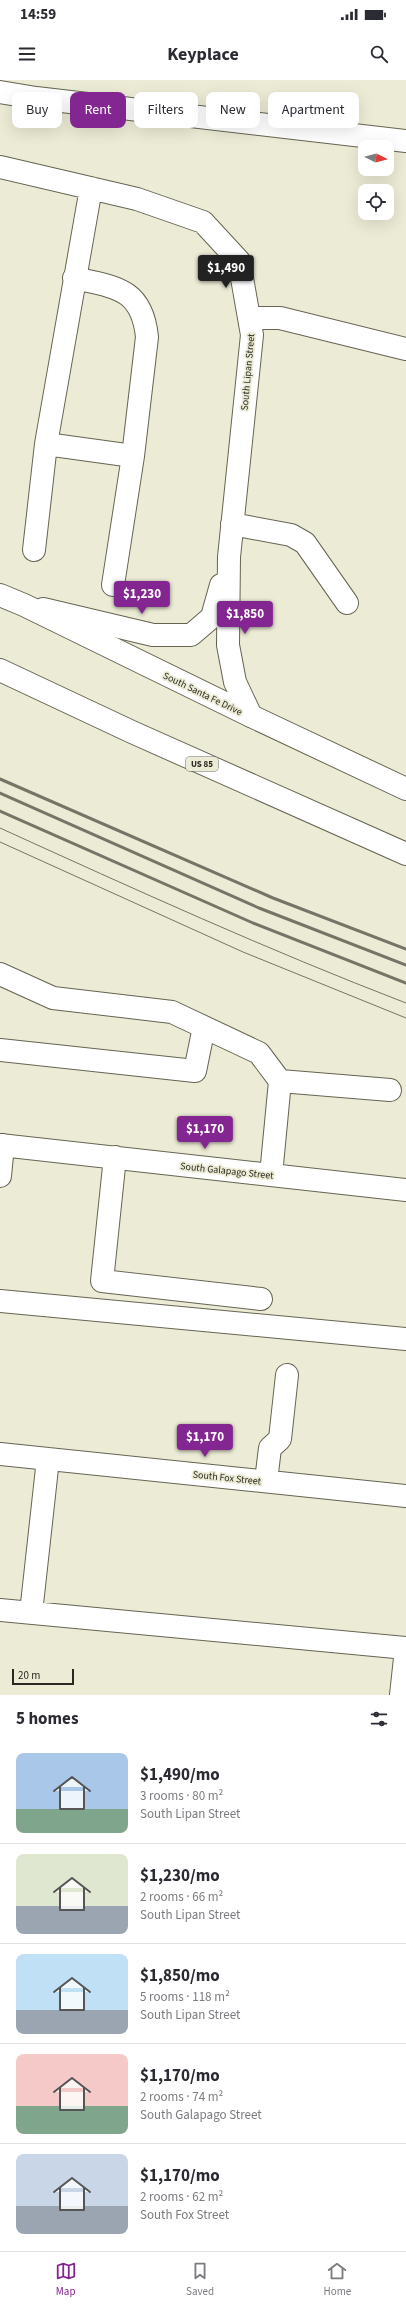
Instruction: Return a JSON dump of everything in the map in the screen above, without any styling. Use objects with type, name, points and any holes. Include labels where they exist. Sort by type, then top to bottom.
[{"type":"main road","points":[[0,92],[36,98],[406,140]]},
{"type":"main road","name":"South Lipan Street","points":[[0,167],[137,199],[203,222],[239,261],[252,335],[229,557],[228,645],[235,682],[251,716]]},
{"type":"main road","points":[[34,550],[46,444],[91,188]]},
{"type":"main road","points":[[74,278],[121,289],[132,298],[140,310],[145,322],[147,337],[133,456],[113,585]]},
{"type":"main road","points":[[249,318],[280,318],[406,349]]},
{"type":"main road","points":[[46,444],[133,456]]},
{"type":"main road","points":[[232,524],[291,535],[305,543],[347,603]]},
{"type":"main road","name":"South Lipan Street","points":[[24,605],[153,635],[191,635],[212,617],[229,557]]},
{"type":"main road","name":"South Santa Fe Drive","points":[[0,595],[24,605],[251,716],[406,789]]},
{"type":"main road","name":"US 85","points":[[0,670],[132,732],[406,854]]},
{"type":"main road","points":[[0,974],[53,998],[172,1012],[259,1053],[280,1081],[271,1175]]},
{"type":"main road","points":[[0,1050],[195,1071],[204,1027]]},
{"type":"main road","points":[[280,1081],[390,1090]]},
{"type":"main road","points":[[0,1176],[2,1145]]},
{"type":"main road","name":"South Galapago Street","points":[[2,1145],[406,1190]]},
{"type":"main road","points":[[115,1158],[102,1281],[261,1299]]},
{"type":"main road","points":[[0,1301],[406,1339]]},
{"type":"main road","points":[[266,1481],[270,1448],[280,1439],[287,1375]]},
{"type":"main road","name":"South Fox Street","points":[[0,1454],[406,1496]]},
{"type":"main road","points":[[31,1613],[48,1459]]},
{"type":"main road","points":[[0,1610],[406,1649],[401,1695]]},
{"type":"tram line","points":[[0,828],[303,962],[406,1003]]},
{"type":"tram line","points":[[0,842],[243,952],[406,1018]]},
{"type":"railway","points":[[0,779],[273,898],[406,949]]},
{"type":"railway","points":[[0,793],[259,908],[406,965]]},
{"type":"railway","points":[[0,811],[253,923],[406,983]]}]
